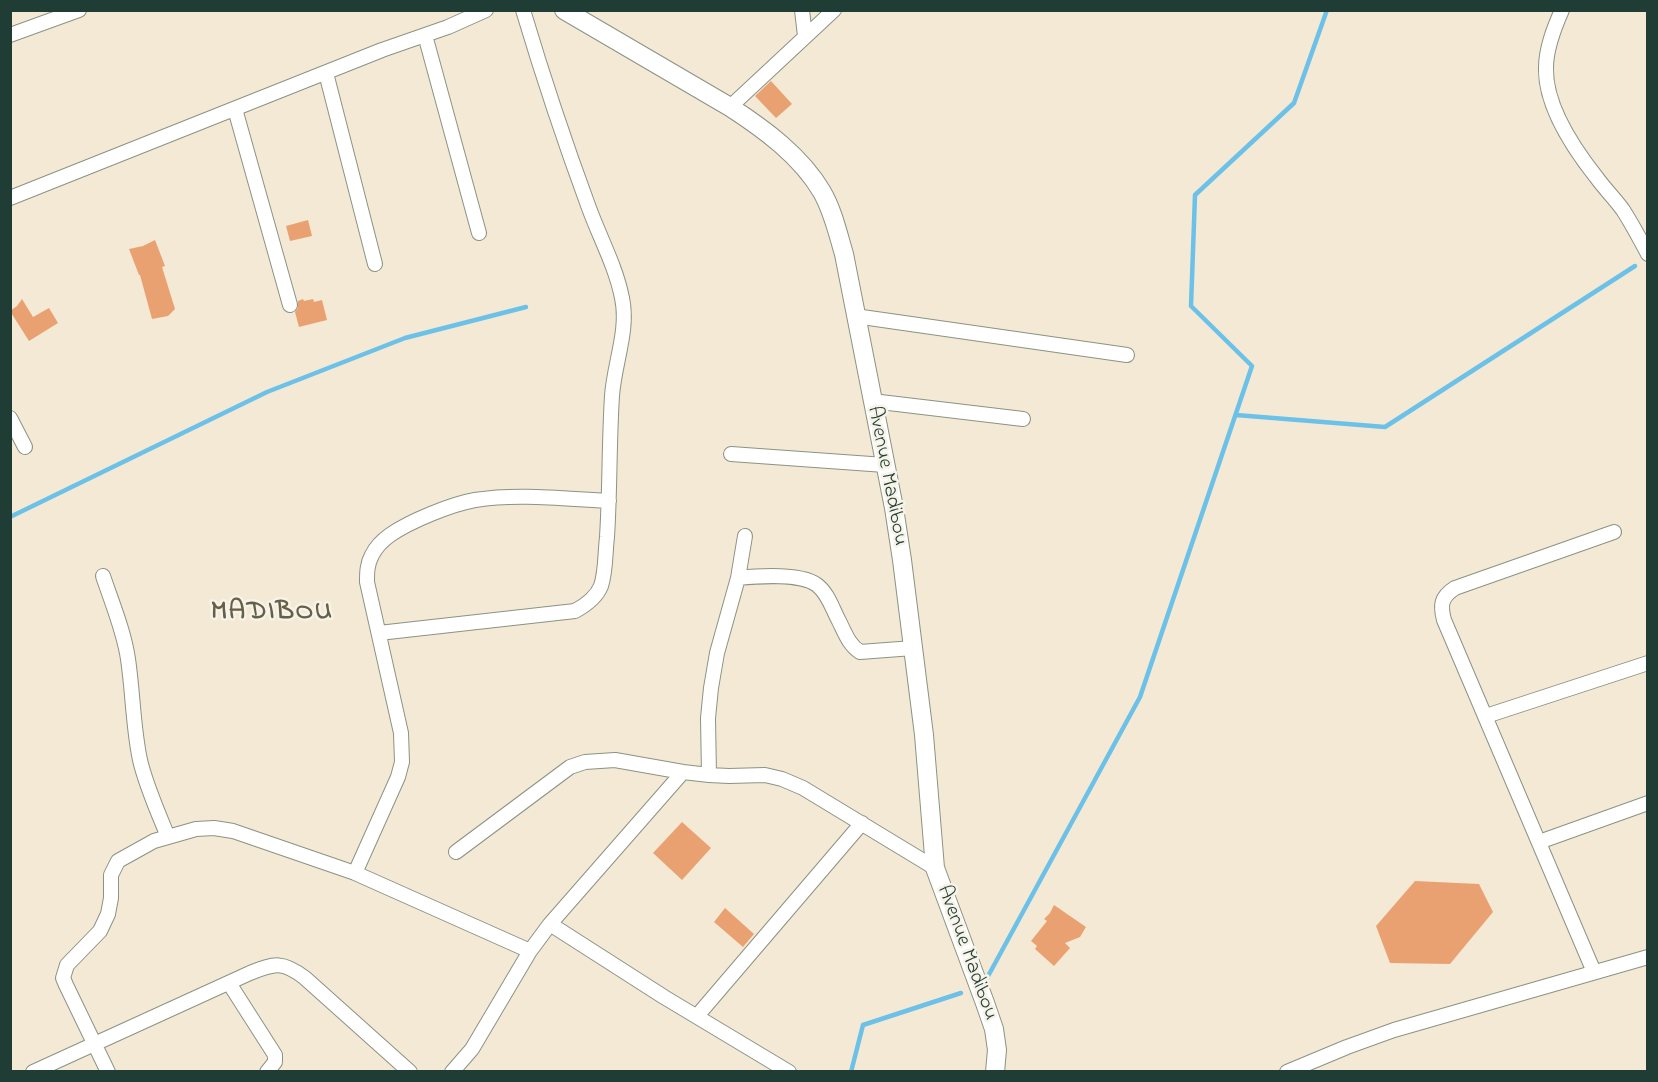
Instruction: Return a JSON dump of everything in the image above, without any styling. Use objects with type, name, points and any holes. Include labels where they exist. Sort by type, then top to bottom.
[{"type":"street","points":[[10,35],[79,10]]},
{"type":"street","points":[[10,198],[486,10]]},
{"type":"street","points":[[379,633],[575,611],[586,605],[600,588],[604,573],[612,396],[624,319],[622,298],[616,274],[595,224],[548,93],[523,10]]},
{"type":"street","name":"Avenue Madibou","points":[[564,10],[753,122],[807,170],[823,193],[844,254],[899,539],[924,735],[935,867],[994,1029],[997,1050],[994,1071]]},
{"type":"street","points":[[801,10],[805,36]]},
{"type":"street","points":[[730,107],[834,10]]},
{"type":"street","points":[[1562,10],[1550,42],[1546,68],[1549,91],[1556,112],[1584,160],[1622,208],[1647,254]]},
{"type":"street","points":[[425,35],[479,233]]},
{"type":"street","points":[[326,73],[375,264]]},
{"type":"street","points":[[236,109],[290,305]]},
{"type":"street","points":[[855,316],[1127,355]]},
{"type":"street","points":[[872,401],[1023,419]]},
{"type":"street","points":[[10,418],[26,447]]},
{"type":"street","points":[[732,454],[885,465]]},
{"type":"street","points":[[355,873],[398,777],[402,762],[401,733],[367,582],[367,569],[374,552],[389,535],[415,521],[474,500],[508,497],[609,501]]},
{"type":"street","points":[[1594,972],[1441,609],[1448,592],[1455,588],[1614,532]]},
{"type":"street","points":[[709,775],[708,718],[711,688],[717,653],[738,578],[745,536]]},
{"type":"street","points":[[103,576],[128,658],[134,716],[145,778],[168,837]]},
{"type":"street","points":[[738,578],[785,577],[816,584],[824,592],[850,643],[860,652],[913,648]]},
{"type":"street","points":[[1486,716],[1647,663]]},
{"type":"street","points":[[456,852],[570,767],[585,762],[615,760],[709,775],[765,775],[782,779],[803,788],[935,867]]},
{"type":"street","points":[[452,1071],[472,1049],[530,951],[550,924],[683,772]]},
{"type":"street","points":[[1539,842],[1647,803]]},
{"type":"street","points":[[697,1016],[862,823]]},
{"type":"street","points":[[108,1071],[66,985],[63,978],[64,972],[67,964],[100,931],[108,914],[111,875],[118,861],[154,841],[196,829],[214,828],[233,831],[355,873],[530,951]]},
{"type":"street","points":[[550,924],[664,997],[789,1071]]},
{"type":"street","points":[[1287,1071],[1394,1030],[1647,957]]},
{"type":"street","points":[[33,1071],[266,966],[279,965],[291,968],[410,1071]]},
{"type":"street","points":[[229,983],[275,1055],[275,1062],[267,1071]]},
{"type":"building","points":[[771,81],[792,104],[776,118],[755,96]]},
{"type":"building","points":[[308,220],[312,236],[290,241],[286,226]]},
{"type":"building","points":[[155,240],[165,266],[162,267],[175,309],[168,316],[152,319],[140,275],[129,249]]},
{"type":"building","points":[[22,299],[33,317],[49,308],[58,323],[29,341],[10,311]]},
{"type":"building","points":[[303,299],[304,301],[313,299],[314,302],[322,300],[327,320],[299,327],[295,312],[298,308],[298,301]]},
{"type":"building","points":[[682,822],[711,848],[682,880],[653,853]]},
{"type":"building","points":[[1415,881],[1479,884],[1493,912],[1450,964],[1390,963],[1376,926]]},
{"type":"building","points":[[1054,905],[1086,927],[1080,937],[1065,943],[1070,948],[1054,966],[1035,949],[1037,946],[1031,941],[1047,921],[1044,919]]},
{"type":"building","points":[[725,908],[754,934],[743,947],[714,922]]},
{"type":"waterway","points":[[987,978],[1140,697],[1252,366],[1191,306],[1195,195],[1294,103],[1327,10]]},
{"type":"waterway","points":[[1236,415],[1385,427],[1635,266]]},
{"type":"waterway","points":[[10,517],[267,392],[405,338],[526,307]]},
{"type":"waterway","points":[[851,1072],[863,1025],[961,993]]},
{"type":"district","name":"MADIBOU","points":[[272,614]]}]
